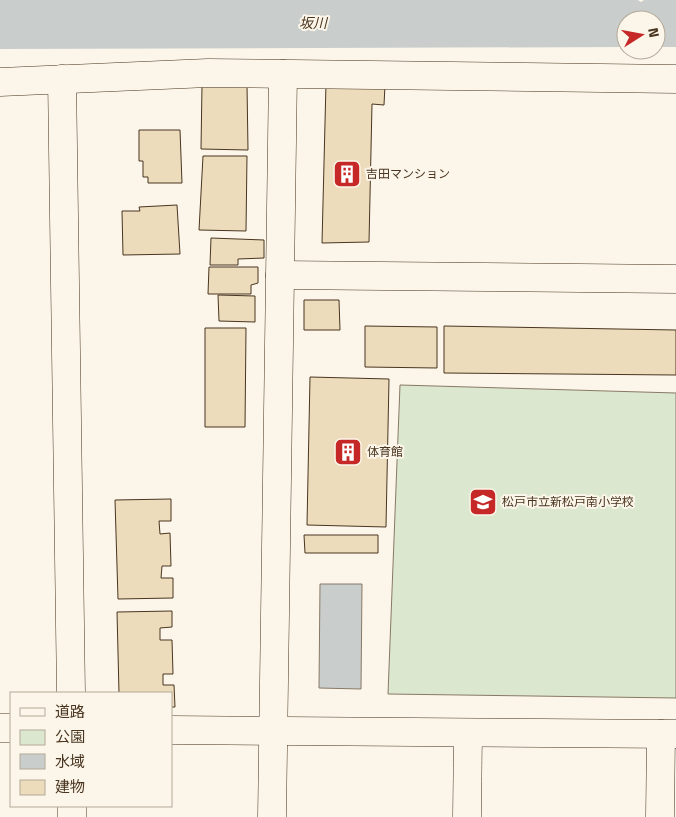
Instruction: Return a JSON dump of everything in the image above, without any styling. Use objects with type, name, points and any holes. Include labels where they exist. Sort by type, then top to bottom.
[{"type":"street","points":[[0,82],[208,73],[676,79]]},
{"type":"street","points":[[272,817],[283,74]]},
{"type":"street","points":[[62,79],[71,692]]},
{"type":"street","points":[[280,275],[676,279]]},
{"type":"street","points":[[172,730],[669,734],[660,817]]},
{"type":"street","points":[[467,817],[468,733]]},
{"type":"green space","points":[[400,385],[676,393],[676,698],[388,694]]},
{"type":"water","points":[[320,584],[362,584],[361,689],[319,688]]},
{"type":"building","name":"吉田マンション","points":[[326,83],[385,85],[384,105],[372,104],[369,242],[322,243]]},
{"type":"building","points":[[202,85],[247,85],[248,150],[201,149]]},
{"type":"building","points":[[139,130],[180,130],[182,183],[148,183],[148,177],[143,177],[143,161],[139,161]]},
{"type":"building","points":[[203,156],[247,156],[246,231],[199,230]]},
{"type":"building","points":[[177,205],[180,254],[123,255],[122,211],[140,211],[139,207]]},
{"type":"building","points":[[211,238],[264,240],[264,258],[238,259],[238,265],[210,265]]},
{"type":"building","points":[[209,267],[258,267],[258,283],[251,285],[251,294],[208,294]]},
{"type":"building","points":[[218,295],[255,296],[255,322],[219,321]]},
{"type":"building","points":[[304,300],[339,300],[340,330],[304,330]]},
{"type":"building","points":[[365,326],[437,327],[437,368],[365,367]]},
{"type":"building","points":[[444,326],[676,330],[676,375],[444,373]]},
{"type":"building","points":[[205,328],[246,328],[245,427],[205,427]]},
{"type":"building","name":"体育館","points":[[310,377],[389,379],[386,527],[307,525]]},
{"type":"building","points":[[171,499],[171,521],[159,521],[160,534],[170,533],[171,566],[162,566],[161,578],[173,578],[173,598],[118,599],[115,500]]},
{"type":"building","points":[[304,535],[378,535],[378,553],[305,553]]},
{"type":"building","points":[[172,611],[172,627],[160,628],[160,640],[172,640],[173,674],[163,674],[163,685],[174,685],[175,707],[172,707],[172,692],[119,692],[117,612]]},
{"type":"waterway","name":"坂川","points":[[0,24],[616,22]]},
{"type":"waterway","name":"坂川","points":[[666,22],[676,22]]},
{"type":"place","name":"吉田マンション","points":[[347,174]]},
{"type":"place","name":"体育館","points":[[348,452]]},
{"type":"place","name":"松戸市立新松戸南小学校","points":[[483,502]]}]
